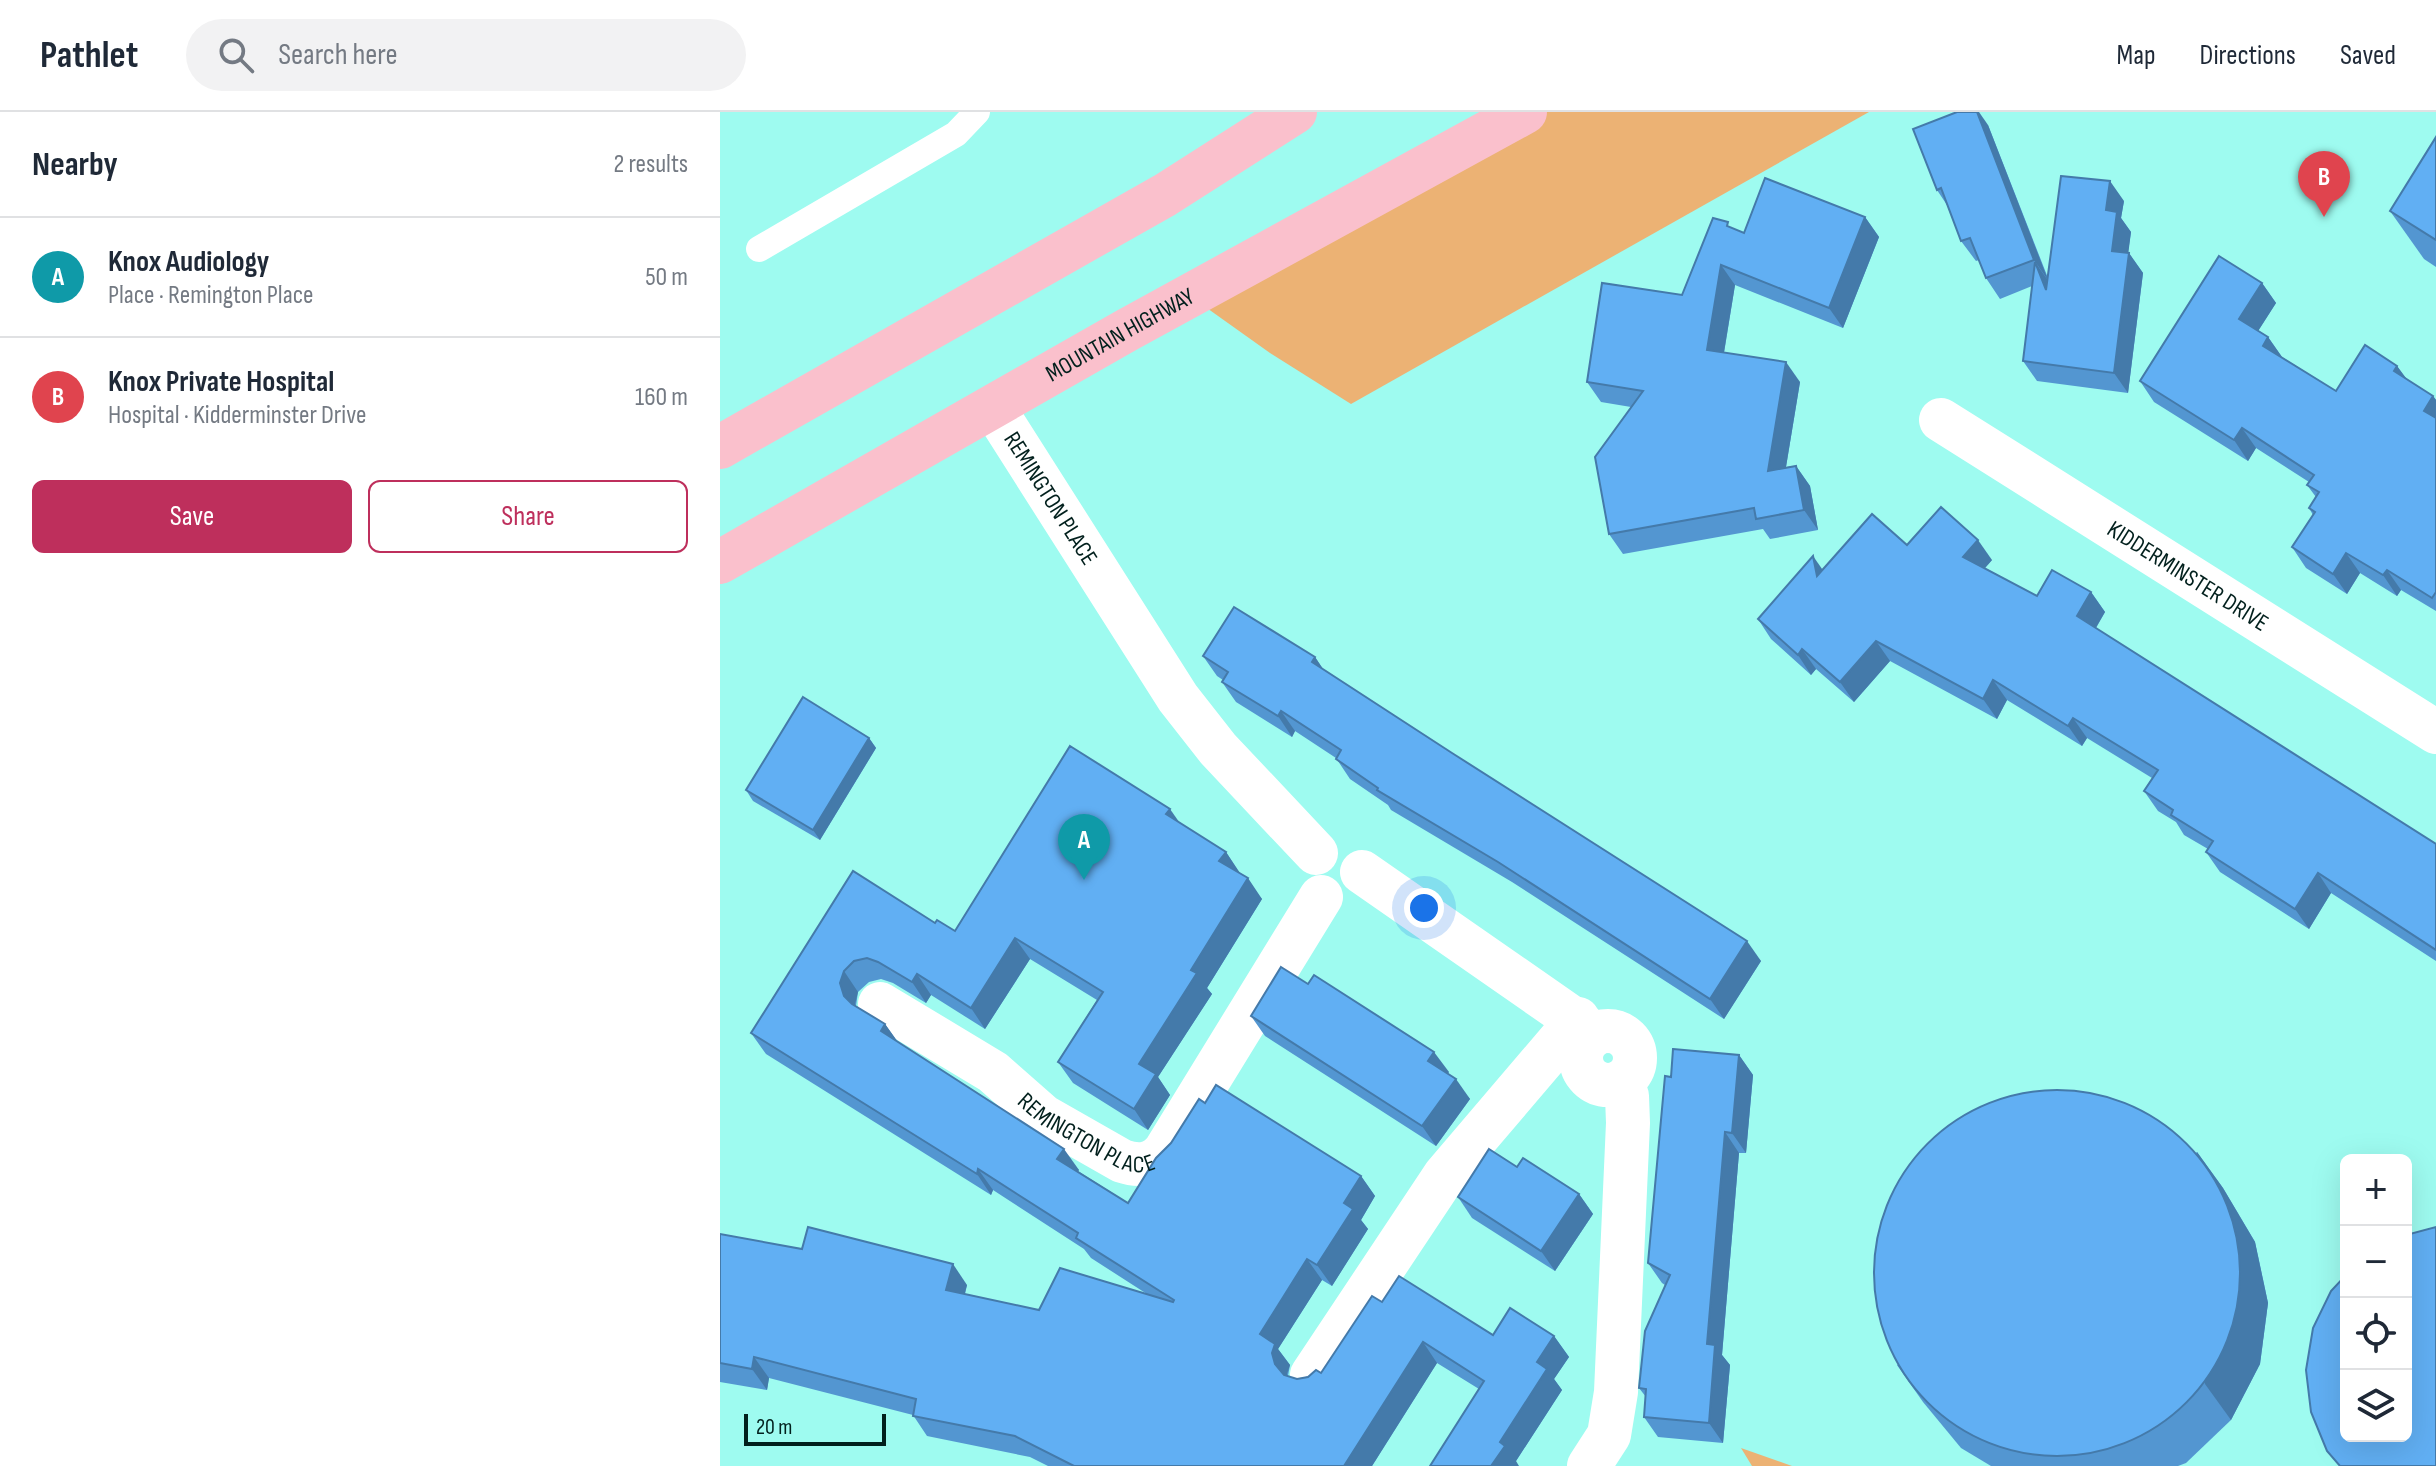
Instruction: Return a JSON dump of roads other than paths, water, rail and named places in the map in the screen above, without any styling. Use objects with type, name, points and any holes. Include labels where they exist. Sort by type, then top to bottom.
[{"type":"main road","points":[[720,447],[1165,195],[1295,112]]},
{"type":"main road","name":"MOUNTAIN HIGHWAY","points":[[720,562],[1140,323],[1525,112]]},
{"type":"street","name":"REMINGTON PLACE","points":[[993,407],[1178,698],[1218,749],[1316,853]]},
{"type":"street","name":"KIDDERMINSTER DRIVE","points":[[1941,420],[2436,732]]},
{"type":"street","points":[[1332,846],[1341,847],[1355,856],[1362,872],[1361,881],[1351,895],[1334,901],[1321,897],[1311,887],[1307,869],[1316,853],[1332,846]]},
{"type":"street","points":[[1362,872],[1586,1027],[1622,1035],[1634,1049],[1634,1069],[1621,1082],[1627,1096],[1628,1123],[1616,1392],[1609,1435],[1589,1466]]},
{"type":"street","name":"REMINGTON PLACE","points":[[880,1004],[993,1072],[1043,1116],[1122,1161],[1135,1165],[1147,1163],[1157,1160],[1165,1151],[1321,897]]},
{"type":"street","points":[[1312,1375],[1445,1175],[1586,1027]]},
{"type":"lane","points":[[759,249],[956,134],[977,112]]},
{"type":"place","name":"Knox Private Hospital","points":[[2324,217]]},
{"type":"place","name":"Knox Audiology","points":[[1084,880]]}]
